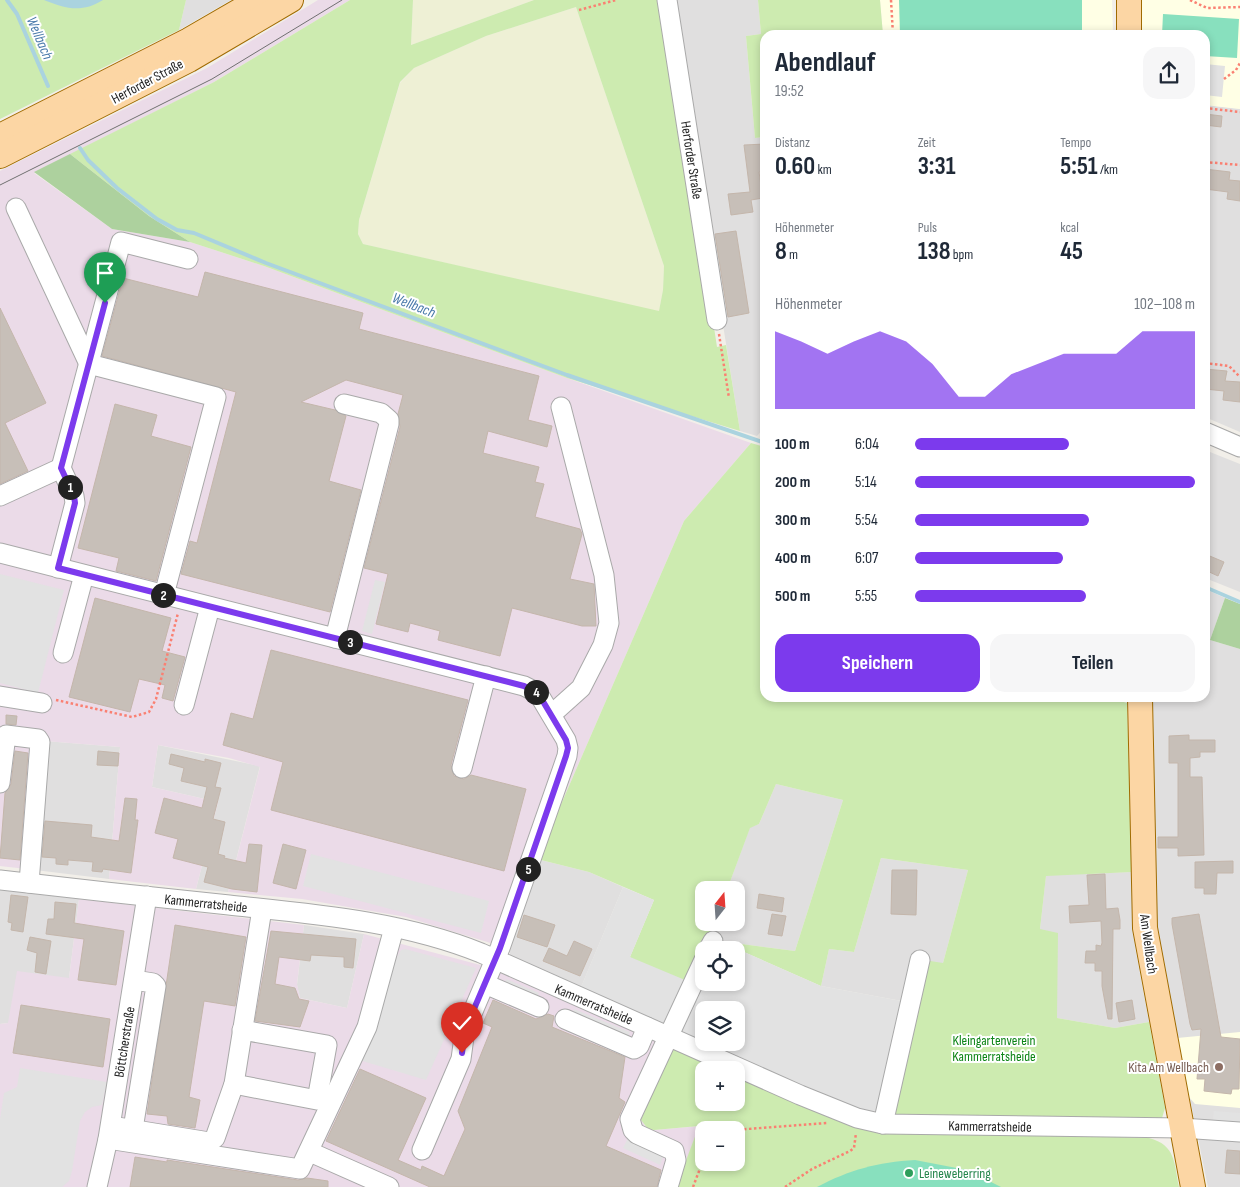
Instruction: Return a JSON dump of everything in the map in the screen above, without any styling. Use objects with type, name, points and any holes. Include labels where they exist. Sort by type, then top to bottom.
[{"type":"main road","name":"Herforder Straße","points":[[0,136],[181,44],[258,0]]},
{"type":"main road","name":"Herforder Straße","points":[[0,156],[189,60],[291,0]]},
{"type":"main road","points":[[1129,0],[1129,30]]},
{"type":"main road","name":"Am Wellbach","points":[[1140,702],[1145,928],[1193,1187]]},
{"type":"street","name":"Herforder Straße","points":[[667,0],[717,320]]},
{"type":"street","points":[[16,208],[88,364]]},
{"type":"street","points":[[58,568],[75,503],[74,496],[61,468],[121,242],[188,260]]},
{"type":"street","points":[[88,364],[216,397],[173,597]]},
{"type":"street","points":[[335,638],[389,424],[389,420],[381,413],[344,404]]},
{"type":"street","points":[[552,714],[581,688],[604,645],[609,623],[604,575],[561,408]]},
{"type":"street","points":[[1210,434],[1240,447]]},
{"type":"street","points":[[0,496],[61,468]]},
{"type":"street","points":[[0,553],[486,676],[531,688],[538,693],[552,714],[566,740],[568,748],[495,960],[465,1030],[459,1066],[422,1150]]},
{"type":"street","points":[[63,653],[84,575]]},
{"type":"street","points":[[184,705],[210,607]]},
{"type":"street","points":[[462,768],[486,676]]},
{"type":"street","points":[[0,696],[42,703]]},
{"type":"street","points":[[0,783],[6,735],[38,738],[40,742],[29,883]]},
{"type":"street","name":"Kammerratsheide","points":[[0,880],[333,917],[394,928],[460,946],[857,1118],[883,1124],[1182,1128],[1240,1132]]},
{"type":"street","name":"Böttcherstraße","points":[[97,1187],[110,1132],[147,896]]},
{"type":"street","points":[[110,1132],[133,1130],[209,1142],[215,1138],[234,1084],[262,909]]},
{"type":"street","points":[[110,1132],[297,1170],[303,1167],[371,1017],[394,928]]},
{"type":"street","points":[[883,1124],[920,960]]},
{"type":"street","points":[[668,1187],[676,1160],[674,1150],[637,1134],[633,1130],[630,1119],[695,978]]},
{"type":"street","points":[[133,1130],[156,986],[153,983],[134,980]]},
{"type":"street","points":[[485,984],[539,1007]]},
{"type":"street","points":[[565,1019],[634,1049],[639,1046],[648,1028]]},
{"type":"street","points":[[234,1084],[317,1100],[327,1046],[242,1030]]},
{"type":"street","points":[[310,1152],[389,1187]]},
{"type":"path","points":[[579,10],[616,0]]},
{"type":"path","points":[[892,0],[893,30]]},
{"type":"path","points":[[1190,0],[1207,8],[1240,8]]},
{"type":"path","points":[[1224,79],[1236,70],[1240,63]]},
{"type":"path","points":[[1210,109],[1240,112]]},
{"type":"path","points":[[1210,162],[1240,165]]},
{"type":"path","points":[[717,320],[729,398]]},
{"type":"path","points":[[1210,364],[1229,366],[1240,376]]},
{"type":"path","points":[[42,703],[60,699],[132,717],[149,712],[156,698],[173,597]]},
{"type":"path","points":[[745,1129],[846,1122],[857,1118],[856,1140],[854,1148],[850,1152],[812,1169],[785,1187]]},
{"type":"path","points":[[692,1187],[699,1171]]},
{"type":"shaded area","points":[[186,0],[231,0],[179,30]]},
{"type":"shaded area","points":[[318,0],[350,0],[214,82],[34,173],[112,229],[190,242],[264,266],[567,378],[751,443],[684,521],[559,809],[510,949],[406,917],[302,899],[228,892],[260,767],[229,758],[158,745],[152,787],[218,802],[196,889],[109,879],[120,747],[45,741],[35,870],[0,866],[0,171],[207,68]]},
{"type":"shaded area","points":[[413,0],[534,0],[411,45]]},
{"type":"shaded area","points":[[671,0],[758,0],[760,34],[746,36],[755,138],[760,138],[760,433],[757,436],[740,431]]},
{"type":"shaded area","points":[[880,0],[1112,0],[1113,30],[883,30]]},
{"type":"shaded area","points":[[1140,0],[1240,0],[1240,109],[1210,106],[1210,30],[1140,30]]},
{"type":"shaded area","points":[[576,7],[664,266],[663,290],[659,312],[363,244],[358,234],[359,220],[400,83],[414,68],[486,36]]},
{"type":"shaded area","points":[[1210,64],[1225,66],[1222,97],[1210,96]]},
{"type":"shaded area","points":[[1210,106],[1240,109],[1240,432],[1210,419]]},
{"type":"shaded area","points":[[1210,452],[1240,464],[1240,592],[1210,580]]},
{"type":"shaded area","points":[[0,574],[64,590],[38,693],[0,683]]},
{"type":"shaded area","points":[[375,580],[385,582],[372,634],[362,631]]},
{"type":"shaded area","points":[[1210,591],[1225,598],[1210,640]]},
{"type":"shaded area","points":[[1210,640],[1240,649],[1240,1187],[1208,1187],[1157,936],[1153,702],[1210,702]]},
{"type":"shaded area","points":[[45,741],[120,747],[109,879],[35,870]]},
{"type":"shaded area","points":[[158,745],[260,766],[228,892],[196,889],[218,802],[152,787]]},
{"type":"shaded area","points":[[776,784],[843,800],[795,951],[745,945],[745,941],[710,940],[713,931],[745,931],[745,881],[730,881],[750,827],[759,824]]},
{"type":"shaded area","points":[[311,854],[489,901],[481,933],[303,886]]},
{"type":"shaded area","points":[[881,858],[968,870],[943,963],[907,1002],[821,986],[829,949],[854,952]]},
{"type":"shaded area","points":[[541,860],[589,872],[623,887],[579,992],[510,957],[510,949]]},
{"type":"shaded area","points":[[1132,872],[1135,947],[1149,1022],[1115,1028],[1057,1018],[1057,984],[1040,929],[1046,875]]},
{"type":"shaded area","points":[[623,887],[654,900],[630,957],[685,980],[665,1028],[579,992]]},
{"type":"shaded area","points":[[0,890],[79,899],[69,978],[8,1023],[0,1024]]},
{"type":"shaded area","points":[[79,899],[304,925],[297,984],[300,998],[347,1008],[364,934],[484,966],[672,1046],[644,1125],[654,1130],[695,1126],[695,1139],[676,1187],[0,1187],[0,1024],[8,1023],[17,971],[69,978]]},
{"type":"shaded area","points":[[304,925],[364,934],[347,1008],[300,998],[297,985]]},
{"type":"shaded area","points":[[405,949],[476,968],[426,1080],[359,1060],[389,971],[401,950]]},
{"type":"shaded area","points":[[745,952],[821,986],[907,1002],[878,1111],[870,1113],[718,1051],[745,1051],[745,1001],[695,1001],[695,1041],[673,1032],[698,991],[745,991]]},
{"type":"shaded area","points":[[506,979],[539,993],[535,1002],[503,989]]},
{"type":"shaded area","points":[[574,1009],[630,1032],[627,1040],[571,1017]]},
{"type":"shaded area","points":[[1240,1032],[1240,1108],[1195,1104],[1188,1096],[1177,1038]]},
{"type":"shaded area","points":[[20,1068],[107,1082],[102,1105],[92,1107],[85,1112],[80,1121],[72,1171],[69,1181],[62,1187],[0,1187],[0,1119],[4,1093],[17,1087]]},
{"type":"shaded area","points":[[1214,1111],[1240,1113],[1240,1124],[1209,1121],[1213,1119]]},
{"type":"shaded area","points":[[628,1138],[664,1154],[660,1165],[623,1148]]},
{"type":"green space","points":[[0,0],[186,0],[179,30],[0,119]]},
{"type":"green space","points":[[350,0],[413,0],[411,45],[534,0],[664,0],[717,347],[726,345],[740,431],[567,378],[264,266],[190,242],[149,216],[70,154],[214,82]],"holes":[[[576,7],[664,266],[663,290],[659,311],[363,244],[358,234],[359,220],[400,82],[414,68],[486,36]]]},
{"type":"green space","points":[[758,0],[880,0],[883,30],[761,30]]},
{"type":"green space","points":[[899,0],[1082,0],[1082,30],[900,30]]},
{"type":"green space","points":[[1163,14],[1239,19],[1237,58],[1210,56],[1210,30],[1162,30]]},
{"type":"green space","points":[[760,34],[760,138],[755,138],[746,36]]},
{"type":"green space","points":[[70,154],[149,216],[190,242],[112,229],[34,172]]},
{"type":"green space","name":"Kleingartenverein Kammerratsheide","points":[[751,443],[760,446],[760,702],[1127,703],[1132,872],[1046,876],[1040,929],[1058,933],[1057,1018],[1115,1028],[1149,1022],[1165,1108],[1162,1118],[1158,1120],[897,1117],[891,1106],[924,960],[943,963],[968,870],[881,858],[854,952],[829,949],[821,986],[745,952],[745,944],[795,951],[843,800],[776,784],[759,824],[750,828],[730,881],[695,881],[695,931],[712,931],[708,941],[695,941],[695,969],[671,1022],[630,957],[654,900],[589,872],[541,860],[559,809],[684,521]]},
{"type":"green space","points":[[1225,598],[1240,604],[1240,649],[1210,640]]},
{"type":"green space","points":[[672,1046],[707,1061],[695,1061],[695,1111],[745,1111],[745,1076],[906,1130],[1149,1138],[1158,1141],[1169,1150],[1179,1187],[676,1187],[695,1137],[695,1171],[745,1171],[745,1121],[695,1121],[695,1126],[648,1129],[641,1120]]},
{"type":"green space","name":"Leineweberring","points":[[915,1160],[967,1170],[1001,1187],[817,1187],[864,1168]]},
{"type":"water","points":[[44,0],[103,0],[88,7],[74,8],[60,6]]},
{"type":"water","points":[[1210,587],[1240,600],[1240,604],[1210,591]]},
{"type":"building","points":[[1210,115],[1222,116],[1221,127],[1210,126]]},
{"type":"building","points":[[760,144],[760,198],[751,200],[753,212],[731,215],[728,194],[750,192],[744,145]]},
{"type":"building","points":[[1210,170],[1230,172],[1229,180],[1240,181],[1240,201],[1227,199],[1228,192],[1210,190]]},
{"type":"building","points":[[736,231],[749,313],[728,317],[715,234]]},
{"type":"building","points":[[205,272],[363,313],[359,329],[539,376],[528,420],[552,426],[547,447],[488,431],[483,453],[539,467],[535,482],[544,484],[535,517],[580,529],[582,534],[570,579],[594,584],[596,626],[582,626],[512,608],[500,656],[438,640],[440,631],[410,623],[408,632],[376,624],[388,574],[364,568],[400,427],[398,414],[403,395],[346,380],[301,402],[335,410],[346,416],[329,481],[361,490],[330,612],[181,574],[190,541],[197,543],[236,392],[102,356],[123,278],[198,297]]},
{"type":"building","points":[[0,308],[46,403],[5,423],[28,471],[0,484]]},
{"type":"building","points":[[1210,369],[1227,371],[1225,381],[1240,382],[1240,402],[1223,400],[1224,391],[1210,390]]},
{"type":"building","points":[[115,404],[157,415],[151,436],[191,447],[156,581],[116,571],[119,558],[78,548]]},
{"type":"building","points":[[1210,556],[1224,562],[1218,576],[1210,572]]},
{"type":"building","points":[[95,598],[171,618],[162,651],[185,657],[173,701],[162,698],[165,685],[139,679],[130,712],[69,697]]},
{"type":"building","points":[[271,650],[468,700],[451,765],[454,776],[464,779],[471,775],[526,789],[504,871],[271,810],[283,762],[223,745],[231,713],[253,719]]},
{"type":"building","points":[[6,715],[17,716],[16,725],[6,724]]},
{"type":"building","points":[[1189,735],[1189,740],[1215,740],[1215,752],[1200,752],[1200,757],[1190,758],[1190,777],[1202,777],[1204,855],[1178,856],[1178,848],[1158,848],[1158,837],[1178,837],[1178,763],[1169,763],[1169,736]]},
{"type":"building","points":[[15,751],[28,753],[20,860],[0,858],[5,793],[11,784]]},
{"type":"building","points":[[98,751],[119,753],[118,766],[97,765]]},
{"type":"building","points":[[171,754],[205,762],[205,759],[221,763],[215,787],[221,788],[213,819],[225,822],[218,854],[225,856],[224,858],[246,863],[249,844],[262,845],[257,892],[232,889],[204,882],[208,867],[173,858],[178,839],[155,833],[164,798],[202,808],[207,787],[181,781],[184,768],[169,764]]},
{"type":"building","points":[[125,798],[137,799],[135,820],[138,820],[131,873],[103,869],[102,872],[92,871],[93,862],[68,860],[68,865],[56,864],[56,858],[42,857],[45,821],[92,825],[91,837],[119,841]]},
{"type":"building","points":[[283,844],[306,850],[296,889],[273,883]]},
{"type":"building","points":[[1233,861],[1233,873],[1217,873],[1216,894],[1204,894],[1204,888],[1195,888],[1195,862]]},
{"type":"building","points":[[892,870],[917,870],[916,915],[891,914]]},
{"type":"building","points":[[1105,874],[1106,909],[1118,908],[1120,920],[1120,929],[1113,929],[1112,1019],[1108,1019],[1102,986],[1102,971],[1095,971],[1095,963],[1085,963],[1086,951],[1096,951],[1096,945],[1101,946],[1101,921],[1070,923],[1069,906],[1089,905],[1087,875]]},
{"type":"building","points":[[759,894],[784,898],[782,912],[757,908]]},
{"type":"building","points":[[11,895],[28,897],[23,932],[11,930],[12,923],[8,922]]},
{"type":"building","points":[[55,902],[76,904],[74,923],[124,931],[116,985],[78,980],[84,939],[46,934],[48,919],[54,919]]},
{"type":"building","points":[[772,914],[786,916],[782,936],[768,934]]},
{"type":"building","points":[[1199,914],[1221,1037],[1240,1039],[1239,1089],[1232,1089],[1231,1094],[1204,1091],[1205,1079],[1197,1079],[1201,1029],[1192,1030],[1190,1024],[1172,918]]},
{"type":"building","points":[[524,915],[555,925],[547,947],[517,937]]},
{"type":"building","points":[[175,925],[246,937],[235,1006],[204,1001],[189,1097],[200,1100],[195,1128],[168,1124],[167,1116],[147,1114]]},
{"type":"building","points":[[271,931],[356,939],[353,968],[344,967],[344,957],[311,955],[310,961],[279,957],[275,984],[295,988],[299,999],[309,1001],[300,1027],[255,1021]]},
{"type":"building","points":[[30,937],[51,941],[46,974],[35,972],[37,953],[27,950]]},
{"type":"building","points":[[574,941],[592,949],[580,976],[543,961],[549,948],[567,956]]},
{"type":"building","points":[[493,1000],[536,1019],[548,1014],[554,1016],[552,1027],[625,1057],[619,1098],[625,1102],[606,1146],[661,1170],[657,1187],[430,1187],[326,1141],[360,1069],[426,1098],[398,1160],[421,1170],[422,1166],[444,1176],[465,1129],[458,1111],[492,1027],[483,1023]]},
{"type":"building","points":[[1132,1000],[1135,1019],[1119,1022],[1116,1003]]},
{"type":"building","points":[[21,1005],[110,1019],[103,1067],[13,1053]]},
{"type":"building","points":[[1227,1150],[1240,1151],[1240,1174],[1225,1173]]},
{"type":"building","points":[[135,1157],[167,1162],[167,1160],[298,1180],[307,1178],[328,1181],[328,1187],[130,1187]]},
{"type":"waterway","name":"Wellbach","points":[[7,0],[17,14],[48,86]]},
{"type":"waterway","name":"Wellbach","points":[[80,148],[88,160],[117,188],[157,219],[177,230],[194,233],[266,263],[567,375],[760,441]]},
{"type":"tram line","points":[[0,185],[212,79],[342,0]]},
{"type":"place","name":"Kita Am Wellbach","points":[[1219,1067]]},
{"type":"place","name":"Leineweberring","points":[[909,1173]]},
{"type":"route","points":[[105,303],[61,468],[74,496],[75,503],[58,568],[531,688],[538,693],[566,740],[568,748],[566,756],[500,948],[465,1030],[462,1053]]}]
